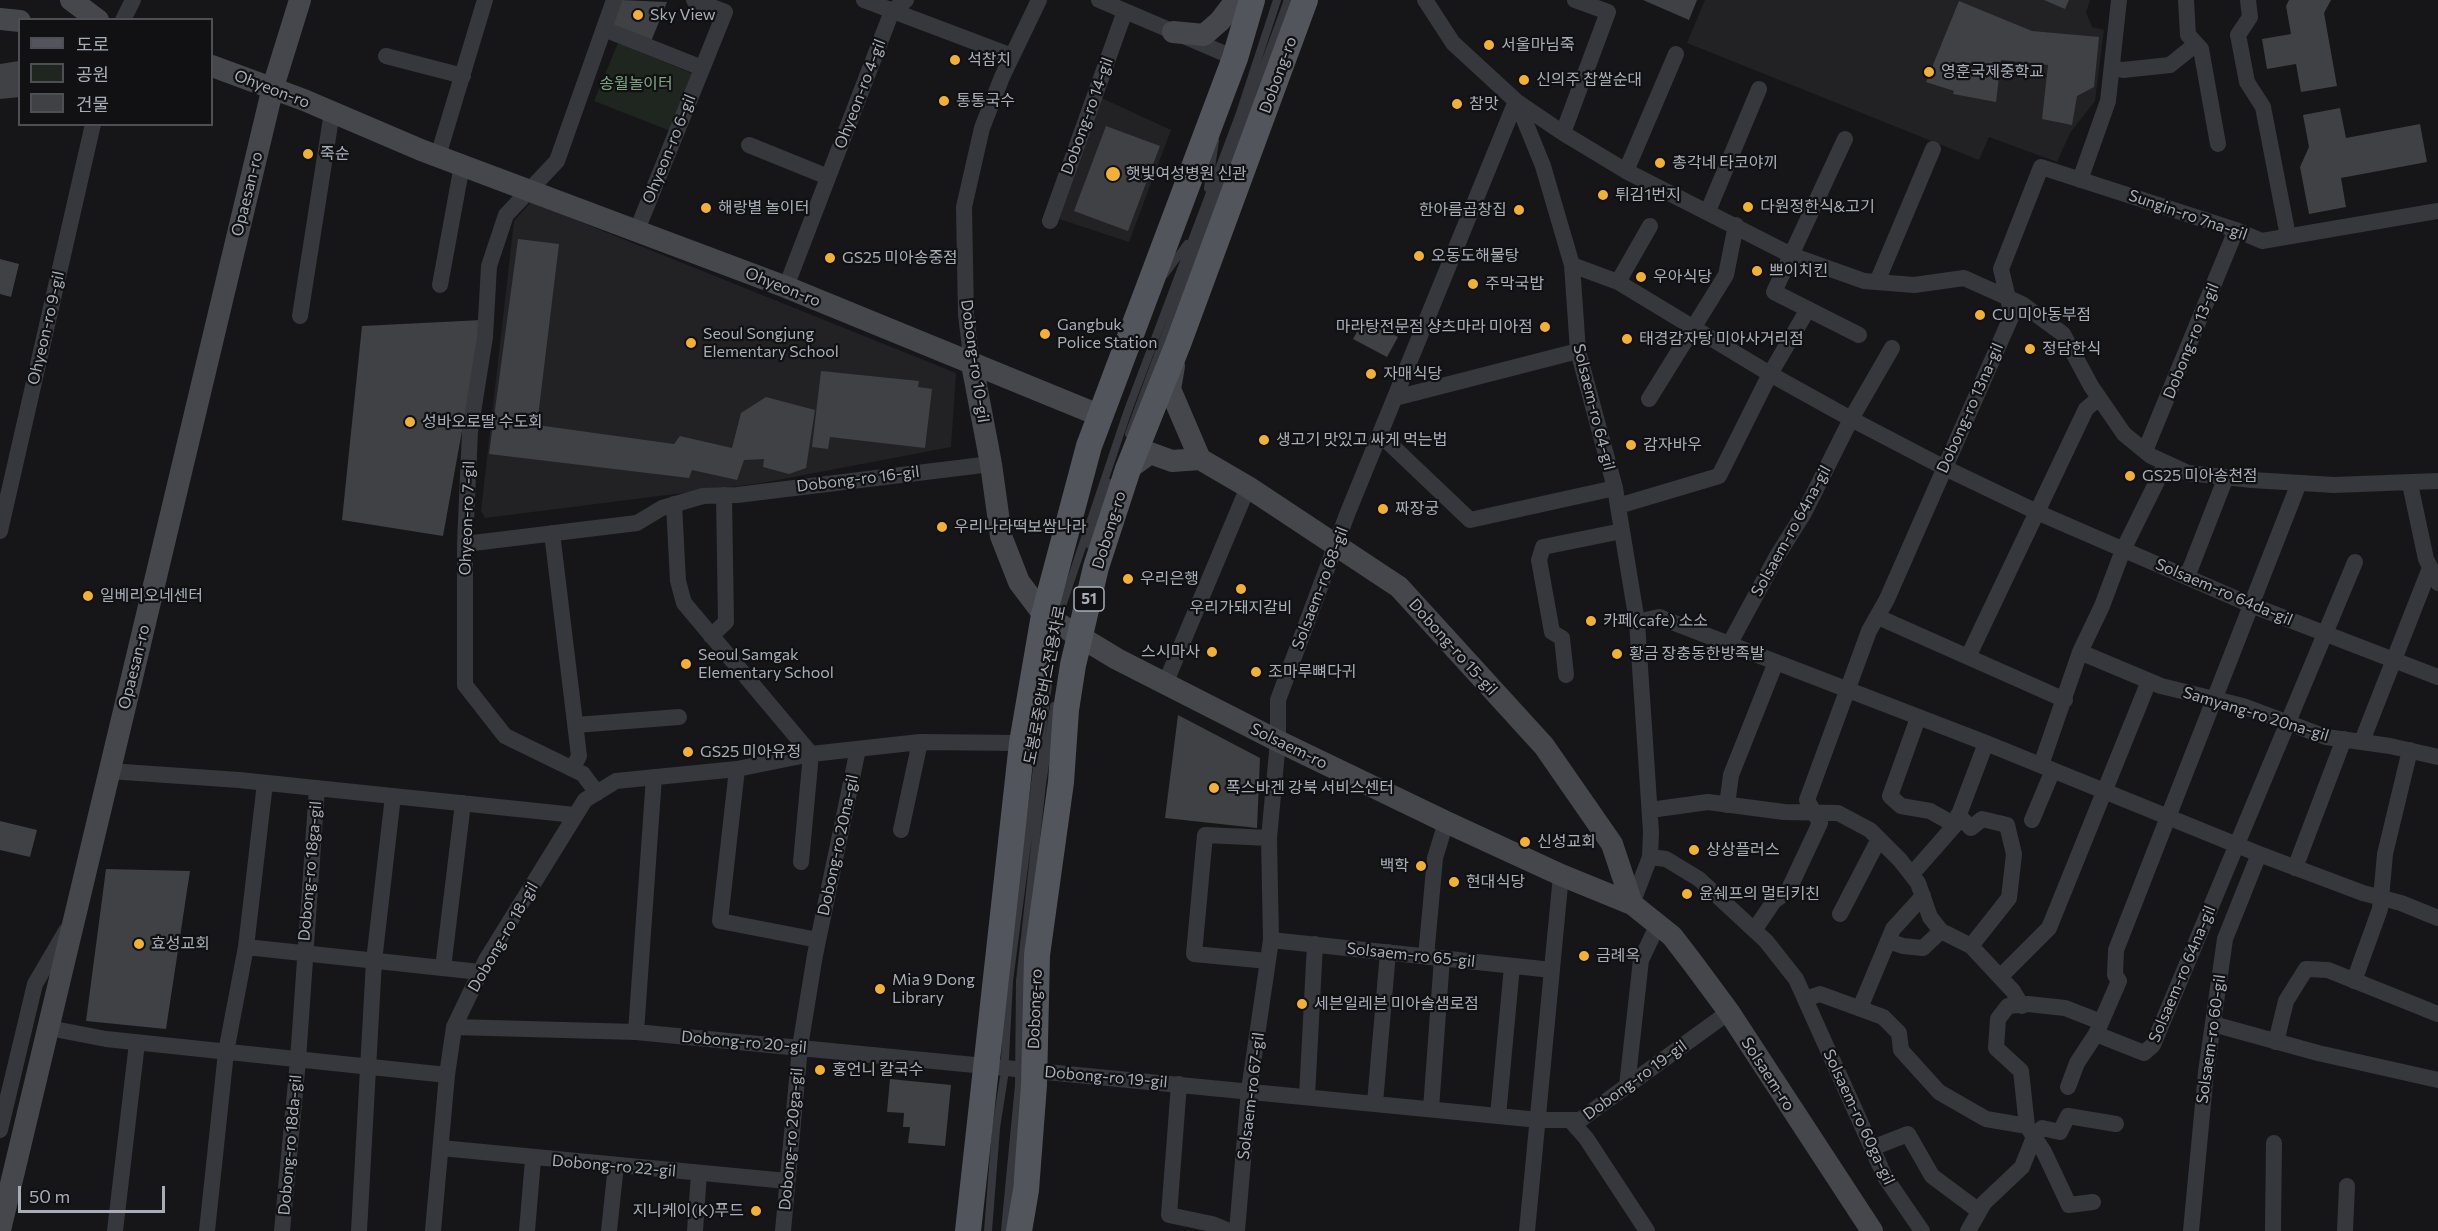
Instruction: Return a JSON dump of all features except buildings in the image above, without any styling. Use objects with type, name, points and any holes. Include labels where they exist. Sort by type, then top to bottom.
[{"type":"main road","name":"Dobong-ro","points":[[968,1231],[1011,1068],[1037,955],[1061,782],[1067,700],[1065,629],[1082,472],[1235,58],[1252,0]]},
{"type":"main road","name":"Dobong-ro","points":[[1019,1231],[1026,1190],[1011,1068],[1022,743],[1065,629],[1096,567],[1128,469],[1140,440],[1169,344],[1198,292],[1305,0]]},
{"type":"street","points":[[71,0],[95,18]]},
{"type":"street","points":[[124,18],[133,0]]},
{"type":"street","name":"Opaesan-ro","points":[[0,1230],[273,88],[300,0]]},
{"type":"street","points":[[438,156],[485,0]]},
{"type":"street","points":[[531,190],[557,162],[614,0]]},
{"type":"street","name":"Ohyeon-ro 6-gil","points":[[637,230],[725,12],[694,0]]},
{"type":"street","points":[[864,0],[1012,56]]},
{"type":"street","points":[[892,11],[906,0]]},
{"type":"street","name":"Dobong-ro 10-gil","points":[[1039,0],[1012,56],[982,128],[964,207],[966,315],[1001,537],[1008,560],[1019,582],[1065,629]]},
{"type":"street","points":[[1099,0],[1235,58]]},
{"type":"street","points":[[1173,32],[1204,34],[1220,21],[1236,0]]},
{"type":"street","points":[[1425,0],[1453,43],[1516,101],[1626,171],[1791,255],[1864,281],[1914,285],[1964,278],[2022,304],[2063,334],[2099,398],[2124,434],[2145,452],[2166,463],[2188,473],[2299,483],[2410,484],[2438,481]]},
{"type":"street","points":[[1563,133],[1608,12],[1575,0]]},
{"type":"street","points":[[2080,180],[2108,101],[2119,0]]},
{"type":"street","points":[[2186,0],[2188,35],[2201,49],[2218,144]]},
{"type":"street","points":[[2248,0],[2250,17],[2238,35],[2247,82],[2264,106],[2288,236]]},
{"type":"street","name":"Ohyeon-ro 4-gil","points":[[786,287],[892,11]]},
{"type":"street","name":"Dobong-ro 14-gil","points":[[1050,221],[1125,11]]},
{"type":"street","points":[[0,19],[18,21]]},
{"type":"street","points":[[604,29],[702,68]]},
{"type":"street","points":[[2112,68],[2123,70],[2170,65],[2196,44]]},
{"type":"street","points":[[1626,171],[1676,54]]},
{"type":"street","points":[[386,56],[463,76]]},
{"type":"street","name":"Ohyeon-ro","points":[[213,66],[273,88],[438,156],[786,287],[1101,416]]},
{"type":"street","points":[[1708,211],[1758,89]]},
{"type":"street","name":"Solsaem-ro 64-gil","points":[[1516,101],[1543,166],[1572,265],[1578,351],[1615,488],[1636,622],[1650,810],[1650,857],[1632,904]]},
{"type":"street","name":"Solsaem-ro 68-gil","points":[[1278,741],[1278,700],[1378,438],[1516,101]]},
{"type":"street","name":"Ohyeon-ro","points":[[300,316],[332,112]]},
{"type":"street","name":"Ohyeon-ro 9-gil","points":[[0,531],[93,126]]},
{"type":"street","points":[[1845,139],[1774,292],[1859,335]]},
{"type":"street","points":[[749,145],[828,177]]},
{"type":"street","points":[[1877,282],[1933,149]]},
{"type":"street","points":[[440,285],[462,165]]},
{"type":"street","name":"Dobong-ro 13na-gil","points":[[1815,813],[1807,800],[1869,631],[1878,616],[2012,315],[2001,269],[2041,167],[2080,180]]},
{"type":"street","name":"Sungin-ro 7na-gil","points":[[2080,180],[2236,230],[2262,241],[2438,211]]},
{"type":"street","name":"Ohyeon-ro 7-gil","points":[[531,190],[506,215],[489,266],[485,338],[470,431],[465,544],[465,685],[506,736],[583,774],[597,793]]},
{"type":"street","points":[[1618,282],[1650,225]]},
{"type":"street","points":[[1649,399],[1726,275],[1736,225]]},
{"type":"street","name":"Dobong-ro 13-gil","points":[[2145,452],[2236,230]]},
{"type":"street","name":"Solsaem-ro 64da-gil","points":[[1572,265],[1618,282],[1770,374],[1943,468],[2038,513],[2252,605],[2438,676]]},
{"type":"street","points":[[1618,506],[1719,476],[1770,374],[1809,309]]},
{"type":"street","points":[[1128,469],[1150,453],[1172,461],[1200,459],[1170,389],[1169,344]]},
{"type":"street","points":[[1851,419],[1892,348]]},
{"type":"street","points":[[1395,398],[1578,351]]},
{"type":"street","points":[[1968,657],[2086,409],[2099,398]]},
{"type":"street","name":"Solsaem-ro 64na-gil","points":[[1730,643],[1777,556],[1804,513],[1851,419]]},
{"type":"street","points":[[1378,438],[1389,442],[1470,520],[1615,488]]},
{"type":"street","name":"Dobong-ro 15-gil","points":[[1200,459],[1248,487],[1399,587],[1544,746],[1612,844],[1632,904]]},
{"type":"street","points":[[2032,820],[2080,652],[2102,606],[2123,550],[2166,463]]},
{"type":"street","name":"Dobong-ro 16-gil","points":[[465,544],[637,523],[662,508],[704,496],[991,464]]},
{"type":"street","points":[[2187,577],[2226,477]]},
{"type":"street","points":[[2068,1087],[2077,1063],[2099,1028],[2120,981],[2115,975],[2116,951],[2299,483]]},
{"type":"street","points":[[2362,741],[2392,660],[2434,575],[2426,559],[2410,484]]},
{"type":"street","points":[[1165,684],[1248,487]]},
{"type":"street","points":[[711,636],[726,622],[724,495]]},
{"type":"street","points":[[674,504],[678,580],[684,603],[811,754],[801,862]]},
{"type":"street","points":[[1566,675],[1562,638],[1552,632],[1539,560],[1543,547],[1622,531]]},
{"type":"street","points":[[552,533],[579,756],[572,769]]},
{"type":"street","points":[[2288,723],[2355,562]]},
{"type":"street","points":[[1878,616],[2065,700]]},
{"type":"street","points":[[1636,622],[1659,617],[1730,643],[1847,691],[1986,742],[2295,868],[2438,918]]},
{"type":"street","name":"Solsaem-ro","points":[[1065,629],[1165,684],[1278,741],[1561,875],[1632,904],[1672,936],[1729,1012],[1872,1231]]},
{"type":"street","name":"Samyang-ro 20na-gil","points":[[2080,652],[2149,681],[2215,699],[2326,737],[2362,741],[2438,757]]},
{"type":"street","points":[[1727,805],[1731,775],[1776,662]]},
{"type":"street","points":[[2000,977],[2049,928],[2149,681]]},
{"type":"street","points":[[576,725],[679,717]]},
{"type":"street","points":[[1918,718],[1890,796],[1901,806],[1930,811],[1971,828],[1982,819],[2007,825],[2014,854],[2009,898],[1971,946]]},
{"type":"street","name":"Solsaem-ro 64na-gil","points":[[2099,1028],[2144,1053],[2153,1045],[2288,723]]},
{"type":"street","points":[[2295,868],[2344,739]]},
{"type":"street","name":"Solsaem-ro 67-gil","points":[[1237,1231],[1249,1090],[1271,940],[1269,838],[1278,741]]},
{"type":"street","points":[[901,830],[920,742]]},
{"type":"street","name":"Dobong-ro 18-gil","points":[[433,1231],[447,1075],[454,1027],[480,972],[585,800],[616,781],[737,769],[811,754],[920,742],[1022,743]]},
{"type":"street","points":[[1912,874],[1956,820],[1986,742]]},
{"type":"street","name":"Dobong-ro 20na-gil","points":[[800,1047],[818,940],[858,749]]},
{"type":"street","points":[[2354,981],[2380,909],[2385,854],[2410,750]]},
{"type":"street","points":[[737,769],[720,921],[818,940]]},
{"type":"street","name":"Dobong-ro 18ga-gil","points":[[109,771],[265,783],[575,815]]},
{"type":"street","points":[[636,1032],[654,777]]},
{"type":"street","points":[[207,1231],[226,1052],[246,947],[265,783]]},
{"type":"street","name":"Dobong-ro 18ga-gil","points":[[298,1060],[317,788]]},
{"type":"street","points":[[358,1231],[374,961],[393,796]]},
{"type":"street","points":[[1650,810],[1708,802],[1784,812],[1838,813],[1880,839],[1912,874],[1930,917],[1941,931],[1971,946],[2000,977],[2022,1006]]},
{"type":"street","points":[[443,968],[463,803]]},
{"type":"street","points":[[1755,929],[1774,901],[1788,891],[1821,823],[1815,813]]},
{"type":"street","points":[[1431,1108],[1435,858],[1446,822]]},
{"type":"street","points":[[1268,961],[1194,954],[1205,835],[1269,838]]},
{"type":"street","points":[[1840,914],[1880,839]]},
{"type":"street","name":"Solsaem-ro 60-gil","points":[[2191,1231],[2195,1166],[2225,939],[2259,854]]},
{"type":"street","name":"Solsaem-ro 60ga-gil","points":[[1650,857],[1666,859],[1699,879],[1755,929],[1796,979],[1885,1177],[1922,1231]]},
{"type":"street","points":[[1527,1231],[1561,875]]},
{"type":"street","points":[[1860,1008],[1888,941],[1908,909],[1923,896]]},
{"type":"street","points":[[0,1130],[35,984],[76,913]]},
{"type":"street","points":[[1627,1086],[1641,960],[1658,924]]},
{"type":"street","points":[[1888,941],[1903,946],[1923,948],[1941,931]]},
{"type":"street","name":"Solsaem-ro 65-gil","points":[[1271,940],[1552,970]]},
{"type":"street","points":[[1307,1096],[1315,945]]},
{"type":"street","points":[[246,947],[480,972]]},
{"type":"street","points":[[1375,1103],[1388,952]]},
{"type":"street","points":[[1498,1116],[1512,966]]},
{"type":"street","points":[[2276,1042],[2286,1001],[2306,969],[2328,970],[2438,1014]]},
{"type":"street","points":[[1805,999],[1820,994],[1883,1017],[1899,1033],[1901,1050],[1939,1092],[1986,1119],[2031,1132],[2042,1128],[2060,1132],[2068,1116],[2116,1124]]},
{"type":"street","points":[[2093,1202],[2069,1205],[2031,1132],[2021,1071],[1996,1048],[1998,1019],[2008,1006],[2065,1008],[2099,1028]]},
{"type":"street","name":"Dobong-ro 19-gil","points":[[1011,1068],[1539,1120],[1580,1120],[1729,1012]]},
{"type":"street","points":[[2213,1024],[2276,1042],[2438,1080]]},
{"type":"street","name":"Dobong-ro 20-gil","points":[[454,1027],[636,1032],[1011,1068]]},
{"type":"street","name":"Dobong-ro 18da-gil","points":[[49,1028],[137,1043],[447,1075]]},
{"type":"street","points":[[115,1231],[137,1043]]},
{"type":"street","name":"Dobong-ro 20ga-gil","points":[[783,1231],[800,1047]]},
{"type":"street","name":"Dobong-ro 18da-gil","points":[[282,1231],[298,1060]]},
{"type":"street","name":"Dobong-ro 19-gil","points":[[1179,1084],[1169,1215],[1212,1224],[1229,1231]]},
{"type":"street","points":[[1570,1120],[1586,1138],[1647,1231]]},
{"type":"street","points":[[1968,1231],[1979,1211],[2022,1167],[2031,1132]]},
{"type":"street","points":[[1872,1148],[1908,1134],[1932,1176],[1979,1211]]},
{"type":"street","points":[[2273,1231],[2274,1143]]},
{"type":"street","name":"Dobong-ro 22-gil","points":[[441,1148],[533,1159],[787,1181]]},
{"type":"street","points":[[527,1231],[533,1159]]},
{"type":"street","points":[[609,1231],[616,1165]]},
{"type":"street","points":[[695,1231],[699,1173]]},
{"type":"street","points":[[2345,1231],[2347,1186]]},
{"type":"lane","points":[[1065,629],[1127,413],[1206,203],[1277,0]]},
{"type":"lane","points":[[1081,582],[1100,510],[1146,382],[1169,344],[1287,0]]},
{"type":"lane","points":[[1206,203],[1225,84]]},
{"type":"lane","points":[[1144,304],[1193,236]]},
{"type":"lane","points":[[1140,440],[1146,382]]},
{"type":"lane","name":"도봉로중앙버스전용차로","points":[[1005,1231],[1011,1068],[1042,784],[1059,676]]},
{"type":"lane","points":[[988,1231],[1011,1068]]},
{"type":"shaded area","name":"영훈국제중학교","points":[[1705,0],[2090,0],[2086,12],[2092,27],[2104,30],[2095,101],[2070,133],[2057,162],[1989,137],[1979,160],[1687,43]]},
{"type":"shaded area","name":"햇빛여성병원 신관","points":[[1095,95],[1171,130],[1129,242],[1059,219]]},
{"type":"shaded area","name":"Seoul Songjung Elementary School","points":[[531,202],[956,373],[951,447],[762,483],[485,518],[481,511],[514,221]]},
{"type":"green space","name":"송월놀이터","points":[[618,43],[698,76],[673,132],[594,101]]},
{"type":"place","name":"Sky View","points":[[638,15]]},
{"type":"place","name":"서울마님죽","points":[[1489,45]]},
{"type":"place","name":"석참치","points":[[955,60]]},
{"type":"place","name":"영훈국제중학교","points":[[1929,72]]},
{"type":"place","name":"신의주 찹쌀순대","points":[[1524,80]]},
{"type":"place","name":"통통국수","points":[[944,101]]},
{"type":"place","name":"참맛","points":[[1457,104]]},
{"type":"place","name":"죽순","points":[[308,154]]},
{"type":"place","name":"총각네 타코야끼","points":[[1660,163]]},
{"type":"place","name":"햇빛여성병원 신관","points":[[1113,174]]},
{"type":"place","name":"튀김1번지","points":[[1603,195]]},
{"type":"place","name":"다원정한식&고기","points":[[1748,207]]},
{"type":"place","name":"해랑별 놀이터","points":[[706,208]]},
{"type":"place","name":"한아름곱창집","points":[[1519,210]]},
{"type":"place","name":"오동도해물탕","points":[[1419,256]]},
{"type":"place","name":"GS25 미아송중점","points":[[830,258]]},
{"type":"place","name":"쁘이치킨","points":[[1757,271]]},
{"type":"place","name":"우아식당","points":[[1641,277]]},
{"type":"place","name":"주막국밥","points":[[1473,284]]},
{"type":"place","name":"CU 미아동부점","points":[[1980,315]]},
{"type":"place","name":"마라탕전문점 샹츠마라 미아점","points":[[1545,327]]},
{"type":"place","name":"Gangbuk Police Station","points":[[1045,334]]},
{"type":"place","name":"태경감자탕 미아사거리점","points":[[1627,339]]},
{"type":"place","name":"Seoul Songjung Elementary School","points":[[691,343]]},
{"type":"place","name":"정담한식","points":[[2030,349]]},
{"type":"place","name":"자매식당","points":[[1371,374]]},
{"type":"place","name":"성바오로딸 수도회","points":[[410,422]]},
{"type":"place","name":"생고기 맛있고 싸게 먹는법","points":[[1264,440]]},
{"type":"place","name":"감자바우","points":[[1631,445]]},
{"type":"place","name":"GS25 미아송천점","points":[[2130,476]]},
{"type":"place","name":"짜장궁","points":[[1383,509]]},
{"type":"place","name":"우리나라떡보쌈나라","points":[[942,527]]},
{"type":"place","name":"우리은행","points":[[1128,579]]},
{"type":"place","name":"우리가돼지갈비","points":[[1241,589]]},
{"type":"place","name":"일베리오네센터","points":[[88,596]]},
{"type":"place","name":"카페(cafe) 소소","points":[[1591,621]]},
{"type":"place","name":"스시마사","points":[[1212,652]]},
{"type":"place","name":"황금 장충동한방족발","points":[[1617,654]]},
{"type":"place","name":"Seoul Samgak Elementary School","points":[[686,664]]},
{"type":"place","name":"조마루뼈다귀","points":[[1256,672]]},
{"type":"place","name":"GS25 미아유정","points":[[688,752]]},
{"type":"place","name":"폭스바겐 강북 서비스센터","points":[[1214,788]]},
{"type":"place","name":"신성교회","points":[[1525,842]]},
{"type":"place","name":"상상플러스","points":[[1694,850]]},
{"type":"place","name":"백학","points":[[1421,866]]},
{"type":"place","name":"현대식당","points":[[1454,882]]},
{"type":"place","name":"윤쉐프의 멀티키친","points":[[1687,894]]},
{"type":"place","name":"효성교회","points":[[139,944]]},
{"type":"place","name":"금례옥","points":[[1584,956]]},
{"type":"place","name":"Mia 9 Dong Library","points":[[880,989]]},
{"type":"place","name":"세븐일레븐 미아솔샘로점","points":[[1302,1004]]},
{"type":"place","name":"홍언니 칼국수","points":[[820,1070]]},
{"type":"place","name":"지니케이(K)푸드","points":[[756,1211]]}]
